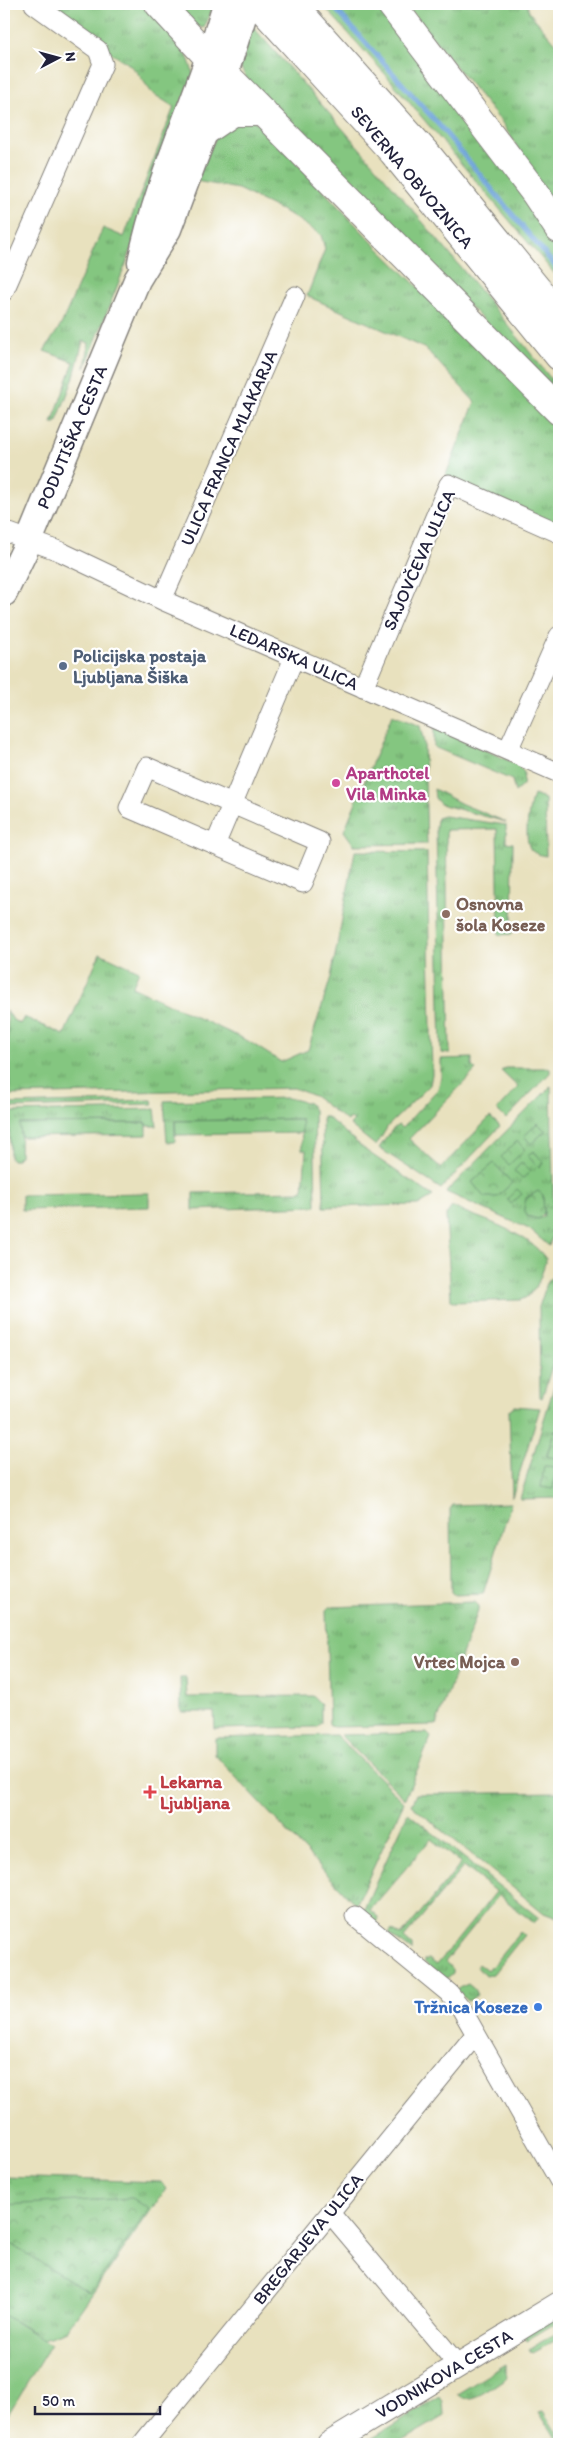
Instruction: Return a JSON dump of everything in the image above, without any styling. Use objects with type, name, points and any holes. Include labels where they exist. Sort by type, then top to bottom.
[{"type":"highway","points":[[159,4],[218,60],[263,112],[559,411]]},
{"type":"highway","name":"SEVERNA OBVOZNICA","points":[[258,4],[392,152],[559,356]]},
{"type":"highway","name":"SEVERNA OBVOZNICA","points":[[292,4],[430,158],[559,316]]},
{"type":"highway","points":[[391,4],[530,185],[559,229]]},
{"type":"highway","points":[[205,130],[233,112],[263,112]]},
{"type":"main road","name":"PODUTIŠKA CESTA","points":[[4,593],[29,541],[137,280],[168,229],[205,130],[226,4]]},
{"type":"main road","name":"PODUTIŠKA CESTA","points":[[137,280],[149,222],[218,60],[247,4]]},
{"type":"street","points":[[4,291],[103,64],[98,50],[34,4]]},
{"type":"street","name":"ULICA FRANCA MLAKARJA","points":[[162,600],[295,296]]},
{"type":"street","name":"SAJOVČEVA ULICA","points":[[363,688],[449,484],[559,533]]},
{"type":"street","name":"LEDARSKA ULICA","points":[[4,532],[59,551],[162,600],[559,772]]},
{"type":"street","points":[[508,750],[559,636]]},
{"type":"street","points":[[215,845],[294,658]]},
{"type":"street","points":[[147,767],[232,804],[320,842],[303,883],[130,808],[147,767]]},
{"type":"street","points":[[355,1916],[449,1993],[461,2008],[559,2180]]},
{"type":"street","name":"BREGARJEVA ULICA","points":[[142,2444],[475,2034]]},
{"type":"street","points":[[330,2213],[458,2365]]},
{"type":"street","name":"VODNIKOVA CESTA","points":[[329,2444],[559,2304]]},
{"type":"green space","points":[[40,4],[149,4],[170,28],[181,45],[193,74],[155,190],[85,368],[89,343],[83,341],[73,380],[56,423],[52,423],[74,362],[44,351],[61,325],[103,228],[124,237],[174,107],[152,93],[137,72],[126,62],[97,45]]},
{"type":"green space","points":[[172,4],[215,4],[204,28],[196,26]]},
{"type":"green space","points":[[322,4],[379,4],[531,199],[559,246],[559,279],[386,75]]},
{"type":"green space","points":[[405,4],[527,4],[529,12],[559,47],[559,215],[503,124]]},
{"type":"green space","points":[[253,27],[447,251],[559,389],[559,396],[252,88],[239,65]]},
{"type":"green space","points":[[247,118],[260,124],[372,242],[559,426],[559,526],[445,477],[475,402],[426,349],[307,296],[325,249],[321,235],[291,215],[238,189],[196,181],[220,128]]},
{"type":"green space","points":[[392,715],[420,726],[424,743],[427,844],[354,845],[344,831]]},
{"type":"green space","points":[[434,727],[516,764],[524,772],[523,785],[515,792],[512,780],[434,747]]},
{"type":"green space","points":[[558,782],[559,842],[556,839],[555,786]]},
{"type":"green space","points":[[434,789],[462,804],[506,822],[440,804],[435,798]]},
{"type":"green space","points":[[533,795],[545,799],[546,856],[531,850],[527,838],[527,823]]},
{"type":"green space","points":[[444,816],[506,825],[506,842],[513,843],[512,934],[499,935],[497,829],[446,830],[450,1054],[441,1053],[436,828],[437,818]]},
{"type":"green space","points":[[355,851],[427,852],[432,1074],[430,1085],[388,1126],[376,1146],[350,1125],[354,1121],[350,1118],[347,1121],[314,1096],[294,1088],[10,1095],[7,1010],[13,1020],[20,1024],[24,1017],[64,1035],[100,953],[139,971],[132,987],[248,1041],[281,1062],[308,1050],[331,977]]},
{"type":"green space","points":[[5,1021],[6,1094],[4,1094]]},
{"type":"green space","points":[[472,1058],[472,1066],[476,1070],[409,1139],[441,1168],[490,1117],[500,1126],[441,1189],[379,1148],[391,1131],[398,1125],[402,1128],[438,1089],[441,1077],[441,1059]]},
{"type":"green space","points":[[505,1068],[550,1068],[550,1073],[506,1119],[497,1110],[518,1087],[501,1071]]},
{"type":"green space","points":[[551,1086],[554,1232],[549,1246],[529,1229],[446,1192]],"holes":[[[543,1195],[544,1216],[538,1219],[527,1216],[526,1198]]]},
{"type":"green space","points":[[288,1098],[309,1103],[314,1110],[316,1206],[193,1210],[193,1193],[303,1191],[306,1150],[302,1150],[301,1119],[175,1121],[175,1142],[167,1142],[164,1101]]},
{"type":"green space","points":[[152,1100],[153,1104],[10,1108],[10,1104]]},
{"type":"green space","points":[[155,1109],[157,1126],[147,1126],[147,1123],[21,1124],[20,1156],[17,1160],[12,1160],[10,1157],[9,1115],[11,1112]]},
{"type":"green space","points":[[323,1117],[327,1117],[368,1152],[433,1196],[418,1205],[324,1207]]},
{"type":"green space","points":[[301,1119],[302,1133],[176,1135],[175,1121]]},
{"type":"green space","points":[[147,1123],[147,1135],[21,1137],[20,1124]]},
{"type":"green space","points":[[538,1123],[545,1131],[531,1144],[524,1136]]},
{"type":"green space","points":[[517,1141],[525,1149],[509,1165],[501,1157]]},
{"type":"green space","points":[[534,1151],[544,1163],[539,1168],[528,1156]]},
{"type":"green space","points":[[522,1162],[531,1171],[522,1179],[514,1171]]},
{"type":"green space","points":[[494,1163],[512,1183],[497,1197],[484,1197],[472,1182]]},
{"type":"green space","points":[[517,1189],[522,1194],[511,1204],[507,1199]]},
{"type":"green space","points":[[538,1191],[543,1195],[544,1213],[538,1219],[527,1216],[524,1209],[526,1198]]},
{"type":"green space","points":[[149,1193],[149,1207],[22,1210],[22,1195]]},
{"type":"green space","points":[[452,1207],[503,1227],[528,1241],[538,1250],[546,1259],[538,1283],[531,1294],[520,1300],[454,1302],[451,1300],[446,1215]]},
{"type":"green space","points":[[554,1276],[559,1295],[559,1344],[542,1398],[540,1397],[539,1307],[548,1280]]},
{"type":"green space","points":[[559,1370],[559,1433],[554,1431],[547,1455],[558,1459],[559,1456],[559,1498],[520,1499]]},
{"type":"green space","points":[[514,1406],[540,1408],[512,1497],[509,1410]]},
{"type":"green space","points":[[554,1431],[559,1433],[558,1459],[547,1456]]},
{"type":"green space","points":[[544,1466],[556,1467],[553,1489],[541,1487]]},
{"type":"green space","points":[[511,1503],[483,1594],[453,1595],[451,1593],[450,1509],[453,1505]]},
{"type":"green space","points":[[474,1602],[478,1606],[478,1611],[436,1725],[333,1727],[329,1724],[326,1610],[329,1607]]},
{"type":"green space","points":[[180,1678],[186,1678],[187,1697],[313,1696],[321,1704],[321,1723],[317,1727],[215,1729],[214,1712],[181,1712]]},
{"type":"green space","points":[[427,1733],[431,1737],[405,1799],[340,1735]]},
{"type":"green space","points":[[336,1735],[404,1802],[356,1905],[215,1755],[215,1738]]},
{"type":"green space","points":[[559,1792],[559,1919],[544,1913],[411,1805],[416,1794]]},
{"type":"green space","points":[[408,1813],[539,1918],[534,1923],[499,1895],[445,1962],[453,1969],[453,1973],[446,1979],[424,1962],[424,1960],[429,1959],[437,1965],[496,1892],[464,1866],[404,1938],[412,1945],[412,1951],[389,1934],[392,1930],[401,1936],[461,1864],[431,1839],[370,1910],[378,1917],[378,1921],[376,1923],[362,1913]]},
{"type":"green space","points":[[520,1932],[524,1935],[493,1974],[485,1976],[477,1967],[479,1964],[488,1971]]},
{"type":"green space","points":[[468,1984],[477,1995],[467,2001],[458,1991],[459,1988]]},
{"type":"green space","points":[[4,2177],[161,2182],[166,2189],[66,2331],[44,2339],[4,2315]]},
{"type":"green space","points":[[132,2198],[149,2209],[90,2293],[4,2240],[4,2205]]},
{"type":"green space","points":[[559,2313],[559,2321],[527,2340],[524,2335]]},
{"type":"green space","points":[[4,2315],[51,2344],[4,2421]]},
{"type":"green space","points":[[555,2334],[558,2339],[532,2353],[529,2349]]},
{"type":"green space","points":[[506,2364],[506,2378],[482,2394],[475,2397],[462,2398],[457,2394]]},
{"type":"green space","points":[[440,2397],[443,2402],[444,2416],[397,2444],[363,2444]]},
{"type":"green space","points":[[543,2411],[559,2437],[559,2444],[539,2412]]},
{"type":"waterway","points":[[331,4],[439,125],[559,271]]},
{"type":"place","name":"Policijska postaja Ljubljana Šiška","points":[[63,666]]},
{"type":"place","name":"Aparthotel Vila Minka","points":[[336,783]]},
{"type":"place","name":"Osnovna šola Koseze","points":[[446,914]]},
{"type":"place","name":"Vrtec Mojca","points":[[515,1662]]},
{"type":"place","name":"Lekarna Ljubljana","points":[[150,1792]]},
{"type":"place","name":"Tržnica Koseze","points":[[538,2007]]}]
